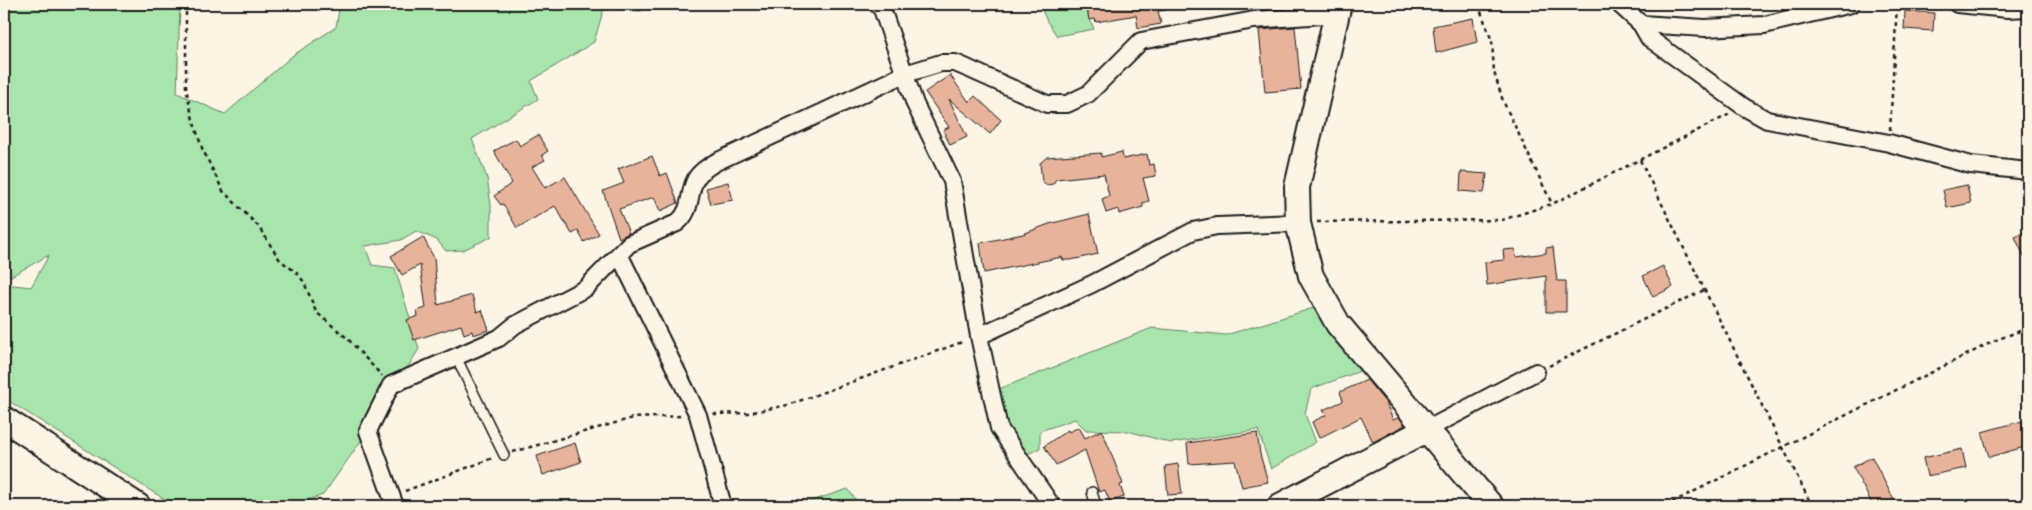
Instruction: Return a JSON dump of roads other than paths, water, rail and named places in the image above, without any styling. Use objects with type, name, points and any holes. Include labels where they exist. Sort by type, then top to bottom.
[{"type":"street","points":[[877,4],[882,9],[915,104],[952,180],[979,336],[999,428],[1052,506]]},
{"type":"street","points":[[1619,4],[1641,24],[1649,38],[1744,107],[1767,120],[1889,143],[1971,165],[2028,171]]},
{"type":"street","points":[[1641,24],[1705,28],[1764,25],[1851,4]]},
{"type":"street","points":[[1957,4],[2008,9],[2028,8]]},
{"type":"street","points":[[395,506],[368,431],[391,386],[499,338],[515,325],[586,288],[629,244],[683,218],[696,178],[704,169],[905,74],[941,63],[955,63],[1047,104],[1067,104],[1088,94],[1140,41],[1254,20],[1338,9],[1297,187],[1298,222],[1311,276],[1338,324],[1491,506]]},
{"type":"street","points":[[979,336],[1092,284],[1193,231],[1217,226],[1298,222]]},
{"type":"street","points":[[619,254],[698,415],[723,506]]},
{"type":"street","points":[[1280,506],[1536,372]]},
{"type":"street","points":[[4,419],[138,506]]},
{"type":"lane","points":[[456,356],[504,454]]},
{"type":"lane","points":[[1092,492],[1096,506]]}]
